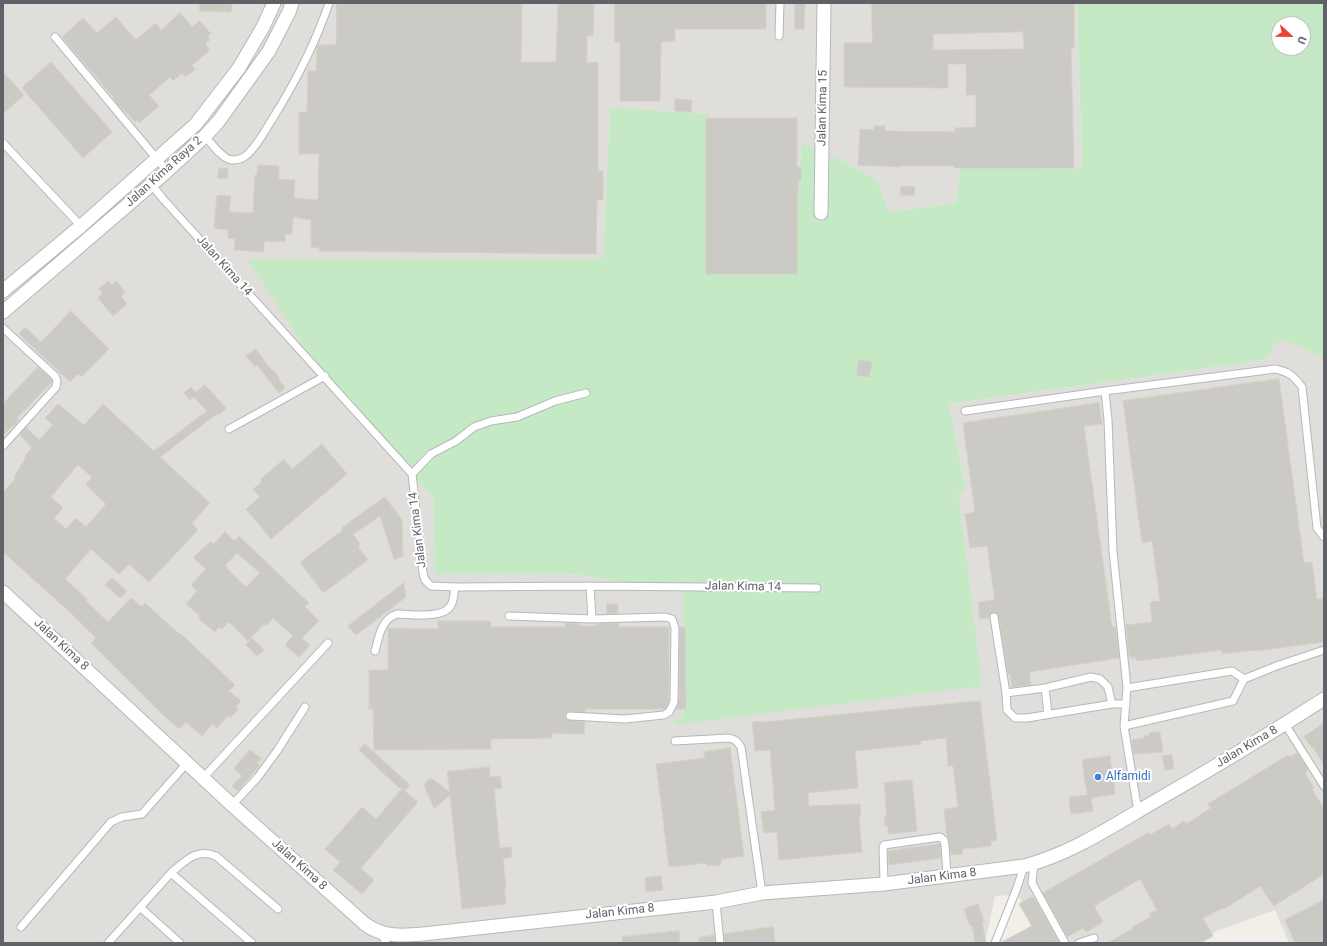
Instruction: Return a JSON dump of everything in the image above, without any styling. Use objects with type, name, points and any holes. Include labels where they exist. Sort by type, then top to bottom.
[{"type":"street","name":"Jalan Kima Raya 2","points":[[3,291],[81,226],[196,124],[211,107],[239,68],[263,27],[274,3]]},
{"type":"street","name":"Jalan Kima Raya 2","points":[[3,312],[167,171],[205,136],[218,122],[269,51],[292,3]]},
{"type":"street","name":"Jalan Kima 15","points":[[821,213],[824,3]]},
{"type":"street","name":"Jalan Kima 8","points":[[3,592],[203,778],[365,924],[383,938],[716,902],[762,893],[884,884],[1029,865],[1082,844],[1285,724],[1324,699]]},
{"type":"lane","points":[[205,136],[221,154],[230,160],[244,157],[260,140],[298,77],[321,28],[329,3]]},
{"type":"lane","points":[[779,36],[780,3]]},
{"type":"lane","points":[[55,37],[167,171]]},
{"type":"lane","points":[[3,143],[81,226]]},
{"type":"lane","name":"Jalan Kima 14","points":[[151,184],[412,474],[425,580],[431,586],[817,588]]},
{"type":"lane","points":[[3,328],[55,376],[57,381],[56,387],[3,446]]},
{"type":"lane","points":[[965,411],[1274,368],[1286,371],[1293,375],[1302,386],[1317,528],[1324,537]]},
{"type":"lane","points":[[229,429],[325,376]]},
{"type":"lane","points":[[1105,391],[1108,420],[1113,551],[1127,688],[1124,726],[1138,811]]},
{"type":"lane","points":[[412,474],[431,454],[456,441],[474,428],[491,421],[517,416],[555,401],[586,393]]},
{"type":"lane","points":[[590,586],[592,619]]},
{"type":"lane","points":[[375,651],[382,627],[392,616],[397,614],[439,614],[447,610],[452,603],[455,587]]},
{"type":"lane","points":[[509,616],[592,619],[665,617],[672,619],[675,628],[674,702],[670,712],[664,715],[625,719],[570,716]]},
{"type":"lane","points":[[994,617],[1006,693],[1007,710],[1015,718],[1027,718],[1112,704],[1126,704]]},
{"type":"lane","points":[[203,778],[328,643]]},
{"type":"lane","points":[[1124,726],[1234,701],[1244,679],[1278,665],[1324,650]]},
{"type":"lane","points":[[1127,688],[1232,671],[1244,679]]},
{"type":"lane","points":[[1006,693],[1045,688],[1092,677],[1100,679],[1108,687],[1112,704]]},
{"type":"lane","points":[[1045,688],[1048,714]]},
{"type":"lane","points":[[232,804],[258,777],[277,751],[305,707]]},
{"type":"lane","points":[[1285,724],[1324,786]]},
{"type":"lane","points":[[675,741],[728,738],[734,739],[741,747],[762,893]]},
{"type":"lane","points":[[21,927],[111,822],[122,817],[142,814],[187,763]]},
{"type":"lane","points":[[884,884],[884,845],[940,837],[944,840],[947,876]]},
{"type":"lane","points":[[110,942],[171,873],[187,858],[203,853],[209,853],[216,856],[278,909]]},
{"type":"lane","points":[[995,943],[1017,888],[1029,865]]},
{"type":"lane","points":[[1029,865],[1032,883],[1065,943]]},
{"type":"lane","points":[[171,873],[252,943]]},
{"type":"lane","points":[[716,902],[720,943]]},
{"type":"lane","points":[[140,907],[180,943]]},
{"type":"lane","points":[[1079,943],[1094,938]]},
{"type":"shaded area","points":[[3,3],[1077,3],[1082,169],[960,167],[956,203],[889,212],[877,180],[843,161],[801,143],[796,270],[706,266],[709,114],[610,107],[603,259],[338,259],[335,396],[433,497],[435,574],[573,574],[683,592],[684,712],[674,725],[958,491],[966,491],[949,404],[1264,360],[1281,339],[1324,358],[1324,943],[1289,943],[1275,910],[1219,930],[1192,943],[1043,943],[1018,895],[995,896],[985,943],[3,943]]},
{"type":"green space","points":[[1077,3],[1324,3],[1324,358],[1281,339],[1264,360],[949,404],[966,491],[958,492],[982,686],[673,725],[684,712],[683,592],[573,574],[435,574],[433,497],[335,396],[248,259],[603,259],[610,107],[709,114],[706,266],[795,270],[801,143],[843,161],[877,180],[889,212],[956,203],[960,166],[1082,169]]},
{"type":"building","points":[[200,3],[232,3],[231,12],[200,11]]},
{"type":"building","points":[[337,3],[522,3],[521,62],[556,62],[558,3],[594,3],[593,36],[587,36],[587,63],[598,62],[598,171],[603,171],[603,200],[597,200],[596,254],[320,251],[319,248],[311,247],[311,220],[293,217],[292,234],[285,234],[285,242],[264,241],[264,252],[234,250],[235,239],[228,238],[228,230],[214,228],[217,195],[231,196],[229,212],[253,213],[255,175],[257,175],[258,165],[279,166],[279,179],[295,180],[294,198],[318,200],[319,154],[299,154],[299,112],[307,112],[308,71],[316,71],[318,45],[336,45]]},
{"type":"building","points":[[615,3],[766,3],[766,29],[675,29],[675,41],[661,42],[660,101],[620,101],[620,42],[615,42]]},
{"type":"building","points":[[795,3],[805,3],[804,29],[795,29]]},
{"type":"building","points":[[872,3],[1074,3],[1074,48],[1071,48],[1074,168],[954,168],[954,166],[901,167],[858,165],[860,129],[874,130],[874,126],[885,126],[885,131],[955,132],[955,128],[976,127],[976,95],[966,95],[966,64],[948,64],[948,88],[844,87],[844,43],[872,43]],"holes":[[[1023,32],[1024,49],[933,50],[933,34]]]},
{"type":"building","points":[[180,13],[192,27],[200,21],[211,34],[208,36],[210,40],[205,44],[210,50],[192,65],[195,70],[185,77],[182,73],[173,81],[170,77],[149,95],[159,106],[139,123],[137,120],[135,122],[113,99],[114,98],[62,37],[83,18],[97,33],[116,17],[136,40],[156,23],[161,30]]},
{"type":"building","points":[[51,62],[112,132],[83,158],[22,88]]},
{"type":"building","points":[[3,72],[24,95],[3,114]]},
{"type":"building","points":[[675,99],[692,100],[691,112],[675,111]]},
{"type":"building","points":[[706,118],[797,118],[797,167],[801,167],[801,181],[798,181],[797,274],[706,274]]},
{"type":"building","points":[[219,168],[228,169],[227,179],[218,178]]},
{"type":"building","points":[[901,186],[915,187],[914,196],[901,195]]},
{"type":"building","points":[[109,281],[112,285],[116,281],[125,292],[121,296],[127,304],[113,316],[98,298],[103,293],[99,289]]},
{"type":"building","points":[[71,311],[109,349],[81,377],[78,374],[70,382],[19,334],[25,327],[41,342]]},
{"type":"building","points":[[256,349],[272,371],[273,370],[279,377],[278,378],[285,388],[279,393],[257,365],[255,367],[246,356]]},
{"type":"building","points":[[859,360],[872,362],[869,377],[857,375]]},
{"type":"building","points":[[38,367],[51,379],[52,382],[17,418],[19,420],[13,427],[12,426],[3,435],[3,404]]},
{"type":"building","points":[[1279,379],[1304,563],[1312,562],[1317,599],[1324,598],[1324,642],[1222,654],[1222,650],[1137,661],[1135,657],[1131,659],[1131,656],[1129,657],[1126,625],[1152,622],[1150,602],[1160,601],[1152,541],[1142,543],[1123,401]]},
{"type":"building","points":[[205,385],[226,408],[219,415],[218,413],[160,457],[210,503],[192,523],[198,530],[149,582],[129,564],[119,574],[91,549],[65,579],[87,599],[86,601],[108,622],[131,598],[142,607],[145,603],[179,634],[180,633],[235,685],[229,691],[241,701],[236,706],[238,709],[230,718],[228,716],[217,728],[212,724],[202,736],[186,722],[179,729],[163,715],[91,643],[96,638],[73,615],[3,552],[3,492],[15,479],[14,477],[26,457],[25,456],[32,448],[20,435],[26,427],[39,440],[53,425],[45,418],[58,404],[84,425],[103,404],[154,451],[207,411],[194,397],[190,400],[184,393],[191,387],[196,392]],"holes":[[[78,465],[92,477],[86,485],[106,504],[86,527],[76,518],[66,529],[54,518],[63,508],[51,497]]]},
{"type":"building","points":[[1099,403],[1102,424],[1084,426],[1112,627],[1116,627],[1119,658],[1029,672],[1031,685],[1012,687],[1010,674],[1008,675],[998,614],[993,612],[989,618],[980,619],[978,602],[995,600],[987,546],[970,548],[965,514],[975,512],[963,423]]},
{"type":"building","points":[[322,444],[347,474],[271,539],[246,509],[260,497],[253,489],[262,482],[260,480],[284,459],[292,469]]},
{"type":"building","points":[[385,497],[402,520],[403,556],[394,560],[380,516],[353,534],[360,544],[358,547],[368,560],[323,593],[300,562],[343,530],[342,528]]},
{"type":"building","points":[[225,532],[234,541],[239,536],[309,603],[305,607],[319,621],[302,638],[310,645],[299,657],[285,645],[293,636],[273,618],[266,626],[264,624],[248,641],[229,622],[222,629],[219,627],[215,632],[198,618],[200,616],[186,604],[197,591],[191,585],[206,569],[193,558],[210,542],[213,544]],"holes":[[[237,553],[260,573],[246,587],[225,566]]]},
{"type":"building","points":[[112,578],[127,591],[120,598],[105,585]]},
{"type":"building","points":[[404,583],[406,597],[356,635],[348,626]]},
{"type":"building","points":[[607,604],[618,604],[618,613],[607,614]]},
{"type":"building","points":[[438,621],[491,621],[491,627],[565,627],[565,623],[579,624],[579,626],[596,626],[596,624],[619,623],[619,627],[669,627],[669,701],[665,709],[585,709],[585,712],[567,712],[565,716],[568,720],[585,722],[584,734],[552,733],[552,738],[491,739],[491,749],[374,750],[373,709],[369,709],[369,670],[388,670],[388,628],[438,629]]},
{"type":"building","points":[[680,627],[685,627],[686,709],[676,709],[679,702]]},
{"type":"building","points":[[252,638],[264,650],[257,656],[246,645]]},
{"type":"building","points":[[980,701],[997,840],[991,841],[991,846],[962,849],[963,854],[951,855],[944,809],[958,807],[953,766],[948,766],[946,738],[920,741],[921,744],[855,751],[858,788],[808,793],[809,806],[860,804],[861,816],[859,817],[862,852],[779,860],[777,832],[764,833],[761,812],[775,810],[770,750],[755,751],[752,722]]},
{"type":"building","points":[[1324,723],[1324,765],[1313,747],[1312,748],[1304,737]]},
{"type":"building","points":[[1160,732],[1163,752],[1134,754],[1132,740],[1145,738],[1144,736],[1149,736],[1149,733]]},
{"type":"building","points":[[365,744],[410,785],[405,791],[400,787],[399,788],[359,750]]},
{"type":"building","points":[[730,748],[744,856],[722,859],[720,865],[708,866],[706,863],[669,867],[656,764],[705,758],[704,752]]},
{"type":"building","points":[[250,750],[261,758],[257,763],[260,765],[238,791],[232,786],[242,776],[234,769]]},
{"type":"building","points":[[1297,753],[1308,770],[1305,773],[1314,788],[1312,789],[1324,809],[1324,874],[1274,906],[1260,886],[1224,909],[1223,908],[1203,918],[1213,936],[1200,943],[1107,943],[1133,929],[1132,927],[1151,917],[1149,914],[1157,910],[1140,879],[1094,906],[1103,922],[1086,932],[1083,928],[1067,937],[1043,893],[1149,832],[1150,835],[1169,824],[1172,829],[1184,821],[1186,824],[1211,808],[1208,804],[1288,755],[1290,757]]},
{"type":"building","points":[[1172,755],[1174,769],[1165,770],[1162,756]]},
{"type":"building","name":"Alfamidi","points":[[1110,756],[1115,794],[1091,798],[1093,811],[1071,814],[1069,797],[1087,795],[1082,760]]},
{"type":"building","points":[[489,767],[490,777],[500,776],[502,788],[494,789],[500,848],[511,847],[512,857],[503,859],[506,904],[462,909],[450,795],[434,808],[424,785],[428,780],[432,779],[450,792],[447,772]]},
{"type":"building","points":[[912,780],[917,831],[888,834],[888,826],[885,826],[884,817],[887,817],[884,783]]},
{"type":"building","points":[[402,789],[418,802],[361,868],[374,880],[362,894],[333,870],[340,862],[325,849],[362,807],[376,819]]},
{"type":"building","points":[[940,844],[941,858],[889,865],[888,851]]},
{"type":"building","points":[[661,876],[663,890],[646,892],[645,878]]},
{"type":"building","points":[[1032,897],[1034,898],[1059,942],[1000,943],[1032,926],[1019,904]]},
{"type":"building","points":[[1324,900],[1324,943],[1295,943],[1285,920]]},
{"type":"building","points":[[978,904],[984,921],[982,922],[986,943],[975,943],[972,925],[970,926],[964,909]]},
{"type":"building","points":[[773,927],[775,943],[725,943],[724,934]]},
{"type":"building","points":[[679,931],[680,943],[623,943],[622,937]]},
{"type":"building","points":[[714,935],[715,943],[699,943],[699,938]]},
{"type":"place","name":"Alfamidi","points":[[1098,777]]}]
